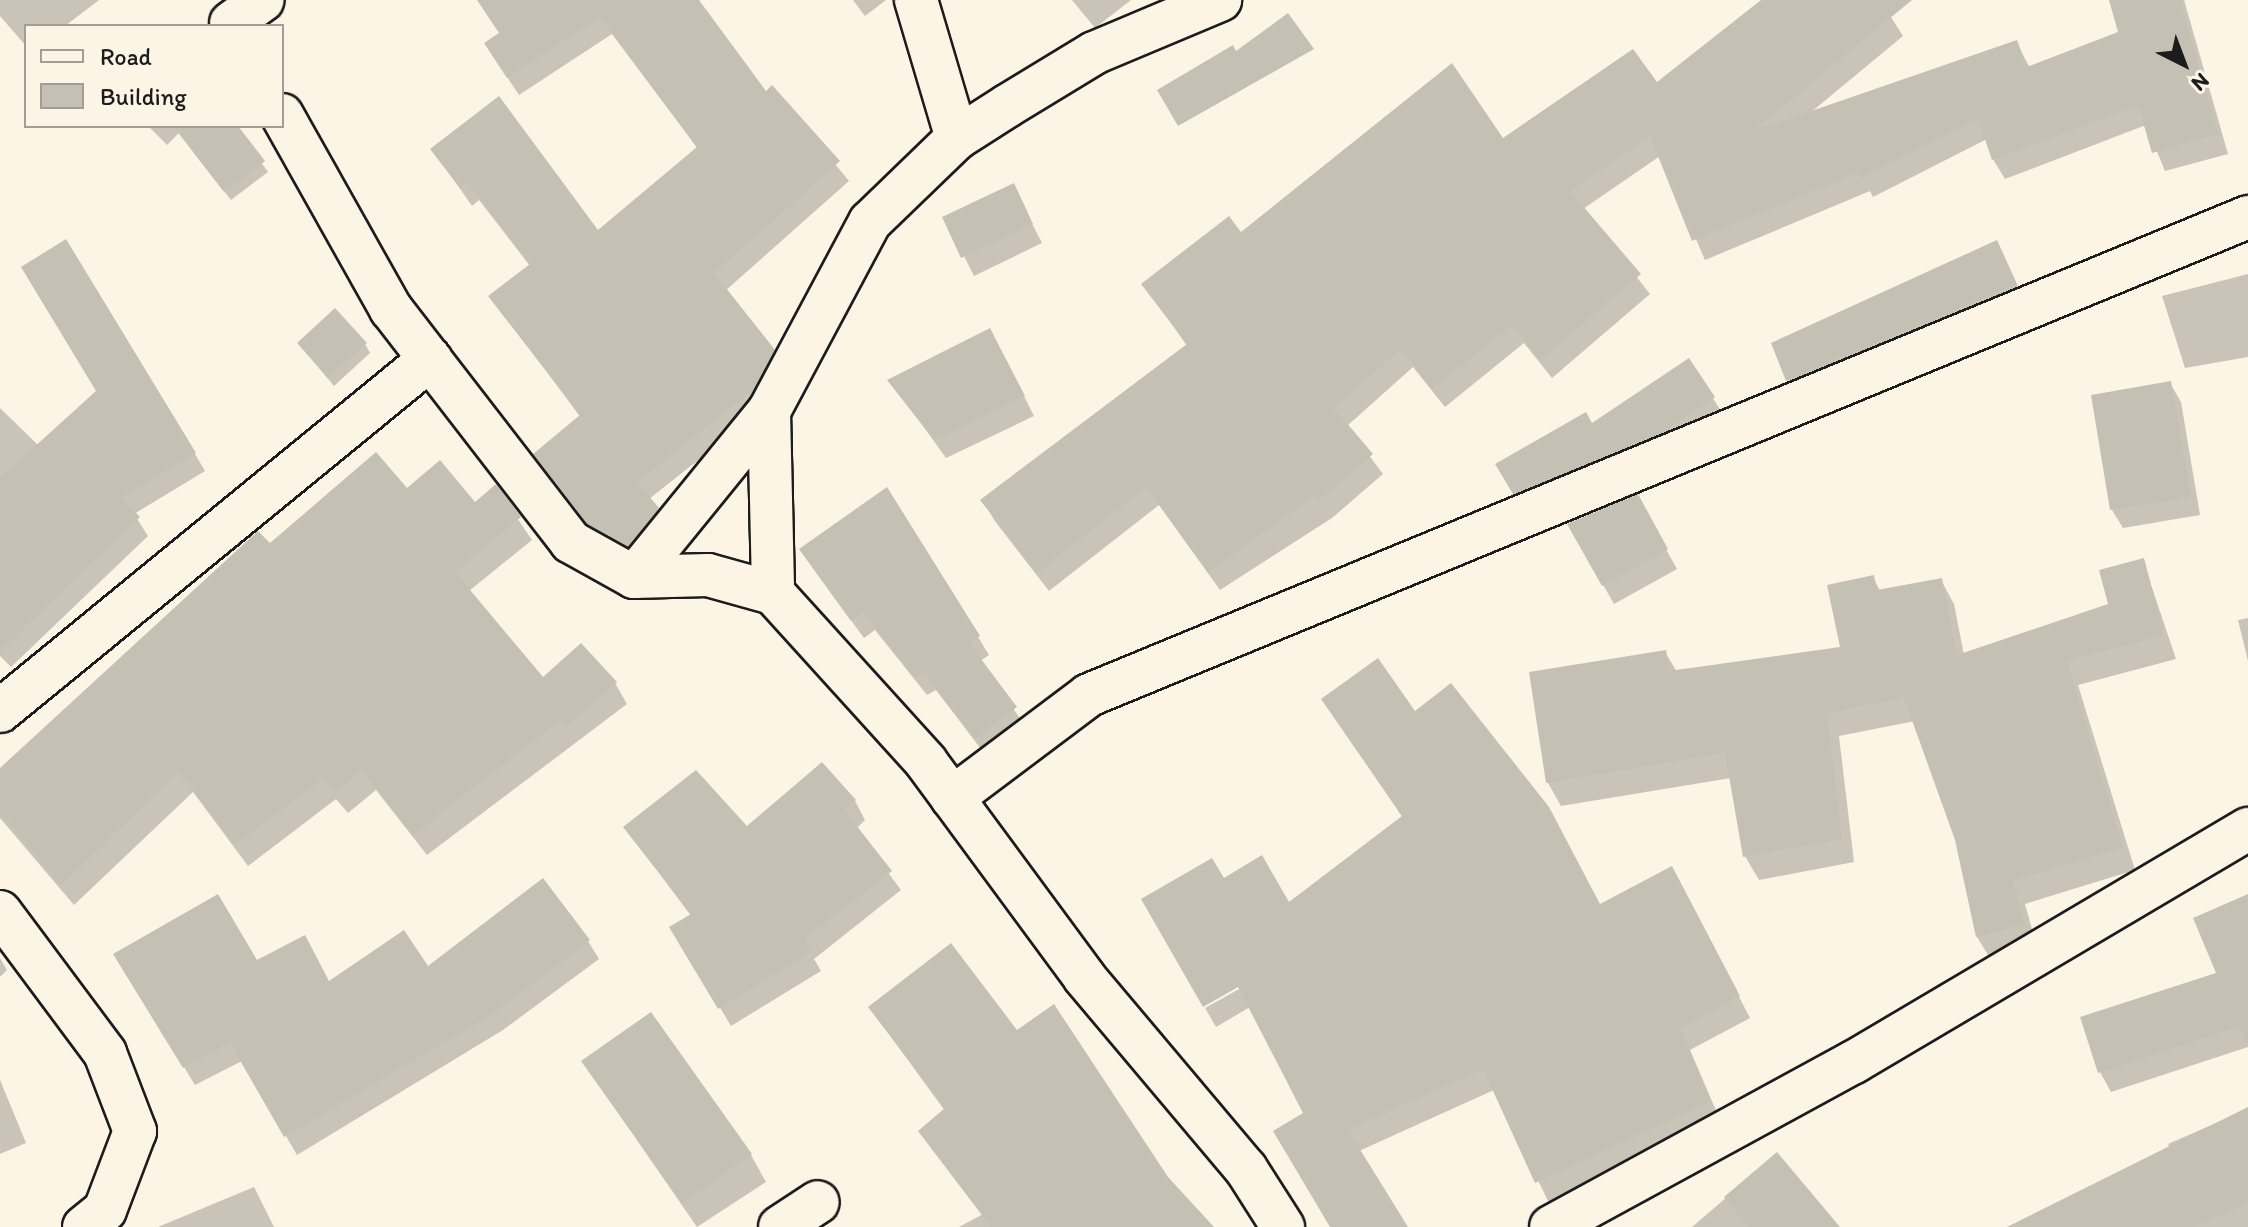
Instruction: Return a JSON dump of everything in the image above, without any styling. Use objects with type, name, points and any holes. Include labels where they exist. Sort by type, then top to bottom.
[{"type":"street","points":[[916,0],[957,138]]},
{"type":"street","points":[[634,577],[769,411],[870,222],[957,138],[1094,53],[1220,0]]},
{"type":"street","points":[[284,119],[391,309],[571,542],[634,577],[708,575],[773,593],[952,798],[1085,978],[1246,1169],[1283,1227]]},
{"type":"street","points":[[952,798],[1089,695],[2248,217]]},
{"type":"street","points":[[0,711],[430,359]]},
{"type":"street","points":[[769,411],[773,593]]},
{"type":"street","points":[[1551,1227],[1867,1055],[2248,829]]},
{"type":"street","points":[[0,912],[105,1053],[135,1131],[105,1210],[84,1227]]},
{"type":"street","points":[[780,1227],[818,1202]]},
{"type":"building","points":[[477,0],[699,0],[766,91],[772,85],[840,161],[714,273],[775,350],[754,389],[637,482],[659,508],[628,546],[587,523],[533,454],[580,415],[488,296],[530,264],[468,182],[460,188],[430,149],[499,96],[598,230],[697,147],[600,17],[507,78],[484,43],[499,33]]},
{"type":"building","points":[[1761,0],[1912,0],[1753,131],[2017,40],[2027,67],[2118,32],[2109,0],[2180,0],[2218,134],[2152,153],[2138,105],[1992,160],[1978,119],[1860,178],[1858,173],[1692,241],[1650,136],[1570,191],[1641,274],[1540,360],[1512,325],[1432,389],[1401,349],[1334,408],[1373,454],[1319,500],[1315,495],[1208,572],[1146,487],[1037,573],[980,500],[1187,344],[1141,284],[1229,216],[1241,232],[1452,63],[1503,138],[1633,49],[1657,82]]},
{"type":"building","points":[[1288,13],[1314,49],[1178,126],[1157,90],[1233,45],[1236,51]]},
{"type":"building","points":[[175,128],[240,128],[265,161],[224,192]]},
{"type":"building","points":[[1014,183],[1033,224],[961,258],[942,217]]},
{"type":"building","points":[[66,239],[196,453],[121,498],[140,517],[0,651],[0,478],[96,391],[21,267]]},
{"type":"building","points":[[1997,240],[2017,284],[1786,381],[1771,343]]},
{"type":"building","points":[[335,308],[367,343],[328,378],[297,343]]},
{"type":"building","points":[[990,328],[1025,396],[934,440],[887,380]]},
{"type":"building","points":[[1689,358],[1715,397],[1663,432],[1513,494],[1495,464],[1586,412],[1592,423]]},
{"type":"building","points":[[2171,381],[2191,497],[2110,510],[2091,395]]},
{"type":"building","points":[[376,452],[407,488],[440,460],[475,502],[496,484],[521,517],[455,572],[543,677],[581,643],[617,682],[566,727],[560,720],[413,835],[362,770],[335,793],[323,778],[235,845],[179,772],[61,885],[0,812],[0,768],[258,531],[270,543]]},
{"type":"building","points":[[887,487],[980,636],[969,643],[1017,707],[975,739],[923,672],[915,678],[863,612],[851,621],[799,549]]},
{"type":"building","points":[[1638,494],[1668,549],[1602,586],[1567,524]]},
{"type":"building","points":[[2144,558],[2164,635],[2067,661],[2123,847],[2013,881],[2025,924],[1976,937],[1955,840],[1904,698],[1827,713],[1842,839],[1743,857],[1725,753],[1546,783],[1529,672],[1666,650],[1669,671],[1840,647],[1827,585],[1874,575],[1877,590],[1942,578],[1957,655],[2108,604],[2099,570]]},
{"type":"building","points":[[1378,658],[1415,711],[1451,683],[1549,807],[1600,904],[1672,866],[1740,996],[1680,1028],[1711,1101],[1535,1183],[1483,1069],[1348,1130],[1408,1227],[1330,1227],[1273,1131],[1303,1113],[1238,987],[1203,1007],[1141,899],[1212,858],[1224,878],[1262,855],[1289,902],[1402,816],[1321,699]]},
{"type":"building","points":[[822,762],[856,800],[845,811],[892,871],[804,939],[812,952],[718,1009],[669,927],[691,914],[623,827],[696,770],[747,826]]},
{"type":"building","points":[[543,878],[590,940],[494,1013],[284,1137],[230,1043],[183,1068],[113,954],[218,894],[257,960],[305,935],[329,981],[404,930],[428,966]]},
{"type":"building","points":[[2248,894],[2248,1045],[2240,1026],[2098,1073],[2080,1017],[2216,973],[2193,918]]},
{"type":"building","points":[[951,943],[1017,1030],[1054,1004],[1168,1177],[1214,1227],[991,1227],[918,1131],[945,1108],[868,1007]]},
{"type":"building","points":[[651,1012],[752,1154],[682,1203],[581,1061]]},
{"type":"building","points":[[2248,1107],[2248,1203],[2193,1227],[2007,1227]]},
{"type":"building","points":[[1777,1152],[1840,1227],[1749,1227],[1724,1197]]}]
